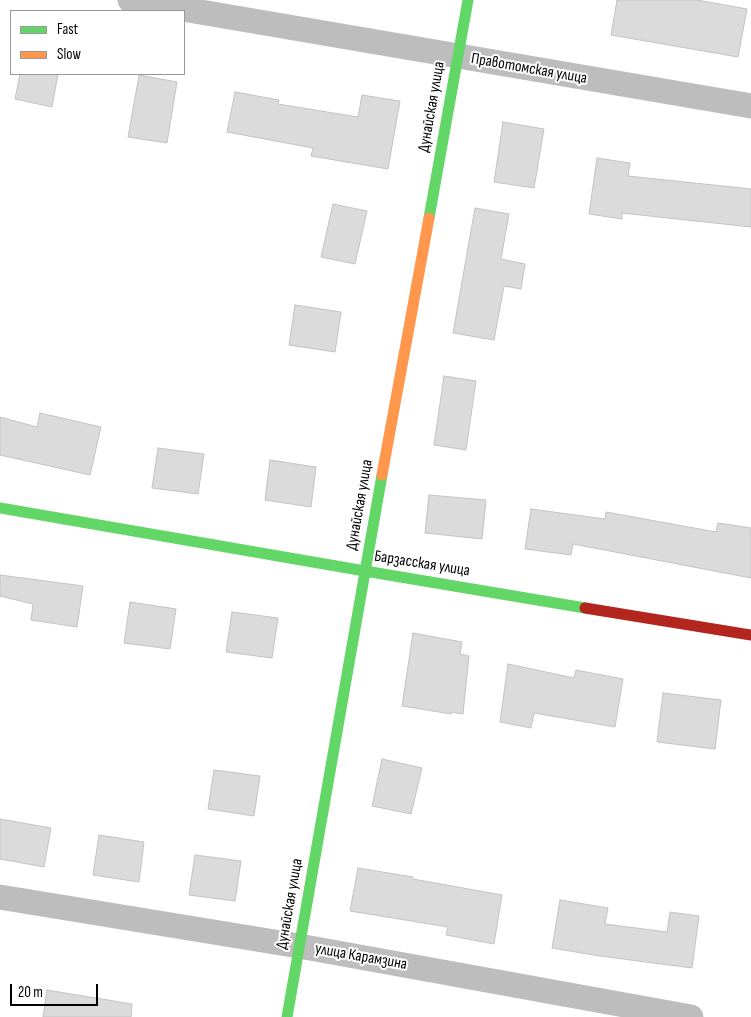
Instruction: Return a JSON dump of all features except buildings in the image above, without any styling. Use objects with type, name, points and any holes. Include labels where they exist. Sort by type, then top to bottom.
[{"type":"street","name":"Правотомская улица","points":[[130,0],[751,106]]},
{"type":"street","name":"Дунайская улица","points":[[287,1017],[468,0]]},
{"type":"street","name":"Барзасская улица","points":[[0,508],[751,635]]},
{"type":"street","name":"улица Карамзина","points":[[0,897],[299,946],[691,1017]]},
{"type":"traffic: fast","points":[[429,218],[468,0]]},
{"type":"traffic: fast","points":[[287,1017],[382,475]]},
{"type":"traffic: fast","points":[[0,508],[585,608]]},
{"type":"traffic: slow","points":[[382,475],[429,218]]},
{"type":"traffic: jam","points":[[585,608],[751,635]]}]
